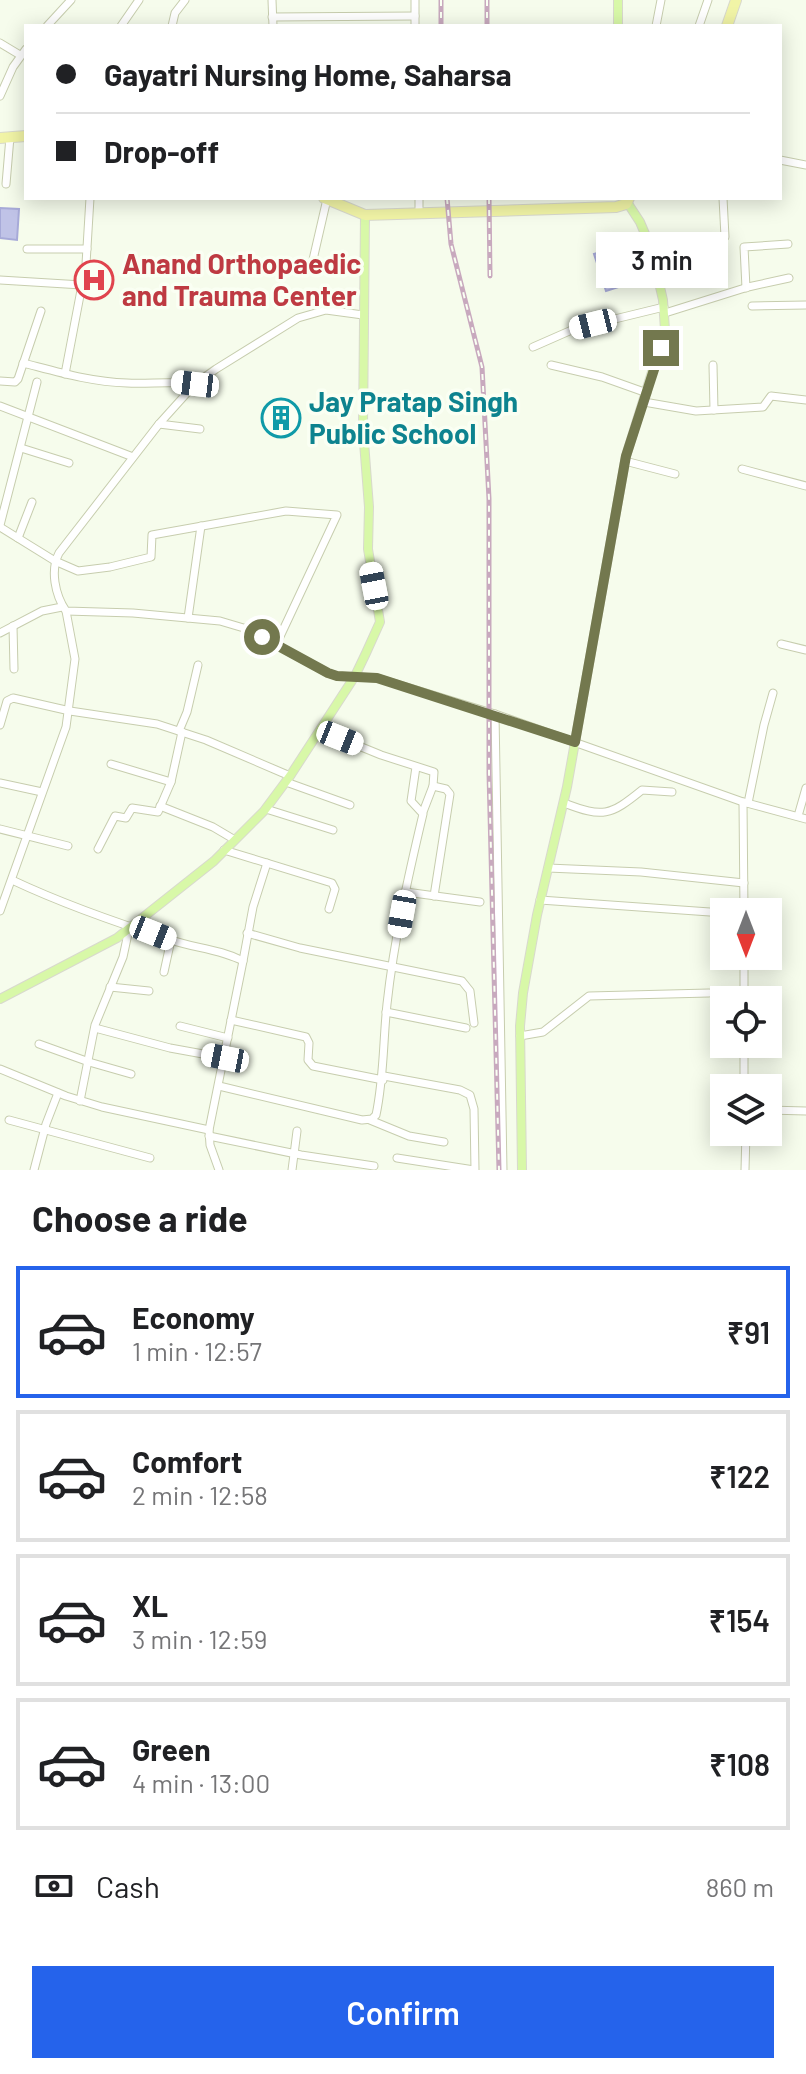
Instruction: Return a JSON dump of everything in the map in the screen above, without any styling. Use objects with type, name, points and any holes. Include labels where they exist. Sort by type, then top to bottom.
[{"type":"highway","points":[[728,24],[736,0]]},
{"type":"highway","points":[[330,200],[365,215],[616,207],[627,200]]},
{"type":"main road","points":[[618,0],[618,24]]},
{"type":"main road","points":[[522,1170],[520,1036],[523,993],[540,900],[564,803],[625,461],[665,330],[651,248],[627,200]]},
{"type":"main road","points":[[0,999],[131,927],[235,840],[266,809],[288,779],[355,676],[380,622],[368,549],[369,507],[363,429],[365,215]]},
{"type":"street","points":[[49,24],[71,0]]},
{"type":"street","points":[[122,24],[139,0]]},
{"type":"street","points":[[172,24],[175,13],[185,0]]},
{"type":"street","points":[[272,0],[272,22],[415,16]]},
{"type":"street","points":[[415,0],[415,24]]},
{"type":"street","points":[[656,24],[661,0]]},
{"type":"street","points":[[700,24],[708,0]]},
{"type":"street","points":[[0,43],[23,52],[0,96]]},
{"type":"street","points":[[15,63],[24,67]]},
{"type":"street","points":[[5,138],[6,184]]},
{"type":"street","points":[[782,160],[806,165]]},
{"type":"street","points":[[65,374],[82,285],[90,200]]},
{"type":"street","points":[[312,264],[325,200]]},
{"type":"street","points":[[419,200],[419,213]]},
{"type":"street","points":[[723,200],[725,237]]},
{"type":"street","points":[[746,288],[744,247],[788,244]]},
{"type":"street","points":[[27,249],[87,249]]},
{"type":"street","points":[[655,266],[717,250]]},
{"type":"street","points":[[533,347],[574,329],[789,278]]},
{"type":"street","points":[[0,280],[82,285]]},
{"type":"street","points":[[752,306],[806,305]]},
{"type":"street","points":[[0,911],[70,711],[75,659],[56,585],[55,561],[159,424],[195,384],[298,318],[326,310],[363,315]]},
{"type":"street","points":[[0,381],[15,382],[41,311]]},
{"type":"street","points":[[23,363],[65,374],[121,382],[195,384]]},
{"type":"street","points":[[551,365],[602,377],[645,397],[686,411],[763,407],[769,397],[775,395],[806,400]]},
{"type":"street","points":[[713,365],[714,410]]},
{"type":"street","points":[[37,382],[0,526],[55,561],[81,571],[152,556],[152,535],[286,511],[337,515],[276,645]]},
{"type":"street","points":[[0,406],[133,457]]},
{"type":"street","points":[[159,424],[200,429]]},
{"type":"street","points":[[21,448],[69,463]]},
{"type":"street","points":[[625,461],[675,474]]},
{"type":"street","points":[[742,469],[806,486]]},
{"type":"street","points":[[18,538],[32,502]]},
{"type":"street","points":[[188,618],[201,526]]},
{"type":"street","points":[[0,633],[42,611],[64,609],[220,621],[247,629],[328,673],[377,678],[495,714],[746,802],[802,817],[806,788]]},
{"type":"street","points":[[13,626],[14,669]]},
{"type":"street","points":[[781,644],[806,650]]},
{"type":"street","points":[[98,849],[115,816],[126,818],[132,808],[155,814],[160,806],[171,782],[198,665]]},
{"type":"street","points":[[744,898],[746,802],[773,693]]},
{"type":"street","points":[[0,725],[8,698],[70,711],[132,719],[181,731],[350,805]]},
{"type":"street","points":[[495,714],[503,1170]]},
{"type":"street","points":[[320,730],[434,772],[392,967],[383,1078],[376,1115],[369,1119]]},
{"type":"street","points":[[111,764],[171,782]]},
{"type":"street","points":[[416,767],[411,801],[423,812]]},
{"type":"street","points":[[0,783],[42,792]]},
{"type":"street","points":[[433,786],[446,789],[450,794],[434,896]]},
{"type":"street","points":[[564,803],[587,811],[608,812],[624,805],[642,790],[672,792]]},
{"type":"street","points":[[160,806],[213,827],[235,840]]},
{"type":"street","points":[[266,809],[333,830]]},
{"type":"street","points":[[0,829],[68,846]]},
{"type":"street","points":[[224,850],[332,883],[335,889],[329,909]]},
{"type":"street","points":[[219,1170],[213,1158],[209,1133],[247,933],[267,863]]},
{"type":"street","points":[[548,868],[641,872],[744,883]]},
{"type":"street","points":[[0,884],[11,883],[131,927],[222,952],[243,961]]},
{"type":"street","points":[[406,892],[480,902]]},
{"type":"street","points":[[540,900],[710,912]]},
{"type":"street","points":[[80,1101],[95,1028],[123,957],[131,927]]},
{"type":"street","points":[[247,933],[300,948],[462,981],[470,991],[474,1023]]},
{"type":"street","points":[[164,972],[171,940]]},
{"type":"street","points":[[110,987],[149,991]]},
{"type":"street","points":[[520,1036],[543,1032],[589,996],[709,993]]},
{"type":"street","points":[[386,1012],[466,1028]]},
{"type":"street","points":[[231,1020],[306,1037],[309,1043],[308,1060],[313,1066],[460,1090],[470,1095],[474,1109],[474,1170],[397,1158]]},
{"type":"street","points":[[180,1026],[228,1038]]},
{"type":"street","points":[[95,1028],[225,1058]]},
{"type":"street","points":[[39,1044],[131,1074]]},
{"type":"street","points":[[0,1069],[80,1101],[295,1154],[374,1166]]},
{"type":"street","points":[[219,1086],[330,1113],[369,1119],[409,1136],[444,1142]]},
{"type":"street","points":[[34,1170],[44,1129],[58,1093]]},
{"type":"street","points":[[782,1110],[806,1111]]},
{"type":"street","points":[[9,1120],[150,1158]]},
{"type":"street","points":[[292,1170],[297,1131]]},
{"type":"street","points":[[745,1170],[746,1146]]},
{"type":"water","points":[[0,208],[19,209],[17,240],[0,238]]},
{"type":"water","points":[[625,245],[637,281],[606,291],[594,254]]},
{"type":"railway","points":[[441,0],[441,24]]},
{"type":"railway","points":[[487,0],[487,24]]},
{"type":"railway","points":[[447,200],[451,244],[482,367],[489,499],[489,773],[499,1170]]},
{"type":"railway","points":[[489,200],[490,276]]},
{"type":"place","name":"Anand Orthopaedic and Trauma Center","points":[[94,280]]},
{"type":"place","name":"Jay Pratap Singh Public School","points":[[281,418]]},
{"type":"route","points":[[262,637],[328,673],[377,678],[575,742],[626,456],[661,348]]}]
